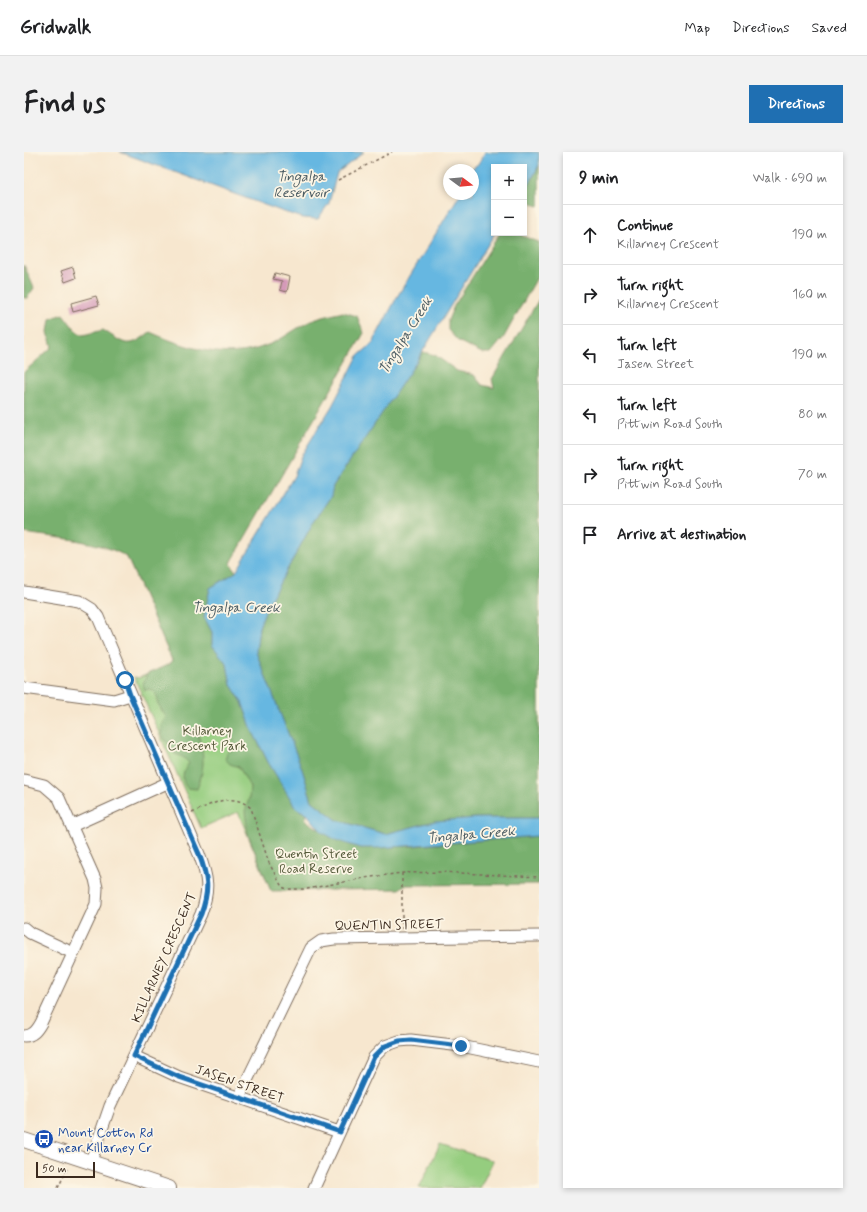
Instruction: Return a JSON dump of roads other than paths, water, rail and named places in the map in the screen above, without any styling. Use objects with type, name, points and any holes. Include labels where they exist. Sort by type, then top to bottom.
[{"type":"main road","points":[[24,1140],[169,1188]]},
{"type":"street","name":"KILLARNEY CRESCENT","points":[[24,592],[79,601],[92,609],[98,617],[167,783],[206,872],[208,885],[207,898],[110,1106],[91,1161]]},
{"type":"street","points":[[24,688],[114,700],[130,695]]},
{"type":"street","points":[[24,780],[44,785],[60,798],[95,880],[98,892],[96,904],[36,1032],[29,1036],[24,1036]]},
{"type":"street","points":[[72,826],[167,783]]},
{"type":"street","points":[[24,928],[30,933],[73,953]]},
{"type":"street","name":"QUENTIN STREET","points":[[239,1097],[311,948],[321,941],[334,939],[539,936]]},
{"type":"street","points":[[314,1188],[374,1057],[385,1046],[399,1041],[411,1040],[467,1047],[539,1062]]},
{"type":"street","name":"JASEN STREET","points":[[134,1056],[179,1077],[340,1132]]},
{"type":"water","name":"Tingalpa Reservoir","points":[[120,152],[364,152],[337,173],[329,203],[318,219],[303,218],[281,211]]},
{"type":"water","name":"Tingalpa Creek","points":[[485,152],[539,152],[539,165],[527,189],[527,164],[491,164],[491,236],[493,236],[415,364],[333,486],[331,496],[314,521],[267,606],[259,627],[256,652],[301,766],[312,801],[337,820],[385,834],[435,821],[477,818],[539,818],[539,836],[379,848],[360,848],[336,840],[322,832],[307,814],[296,808],[268,762],[252,730],[242,702],[231,685],[227,664],[212,645],[212,632],[204,617],[210,588],[236,572],[294,476],[301,456],[332,406],[358,356],[372,344],[397,297],[456,200],[479,200],[478,164]]},
{"type":"place","name":"Mount Cotton Rd near Killarney Cr","points":[[44,1139]]},
{"type":"park label","name":"Killarney Crescent Park","points":[[207,738]]},
{"type":"park label","name":"Quentin Street Road Reserve","points":[[316,860]]}]
